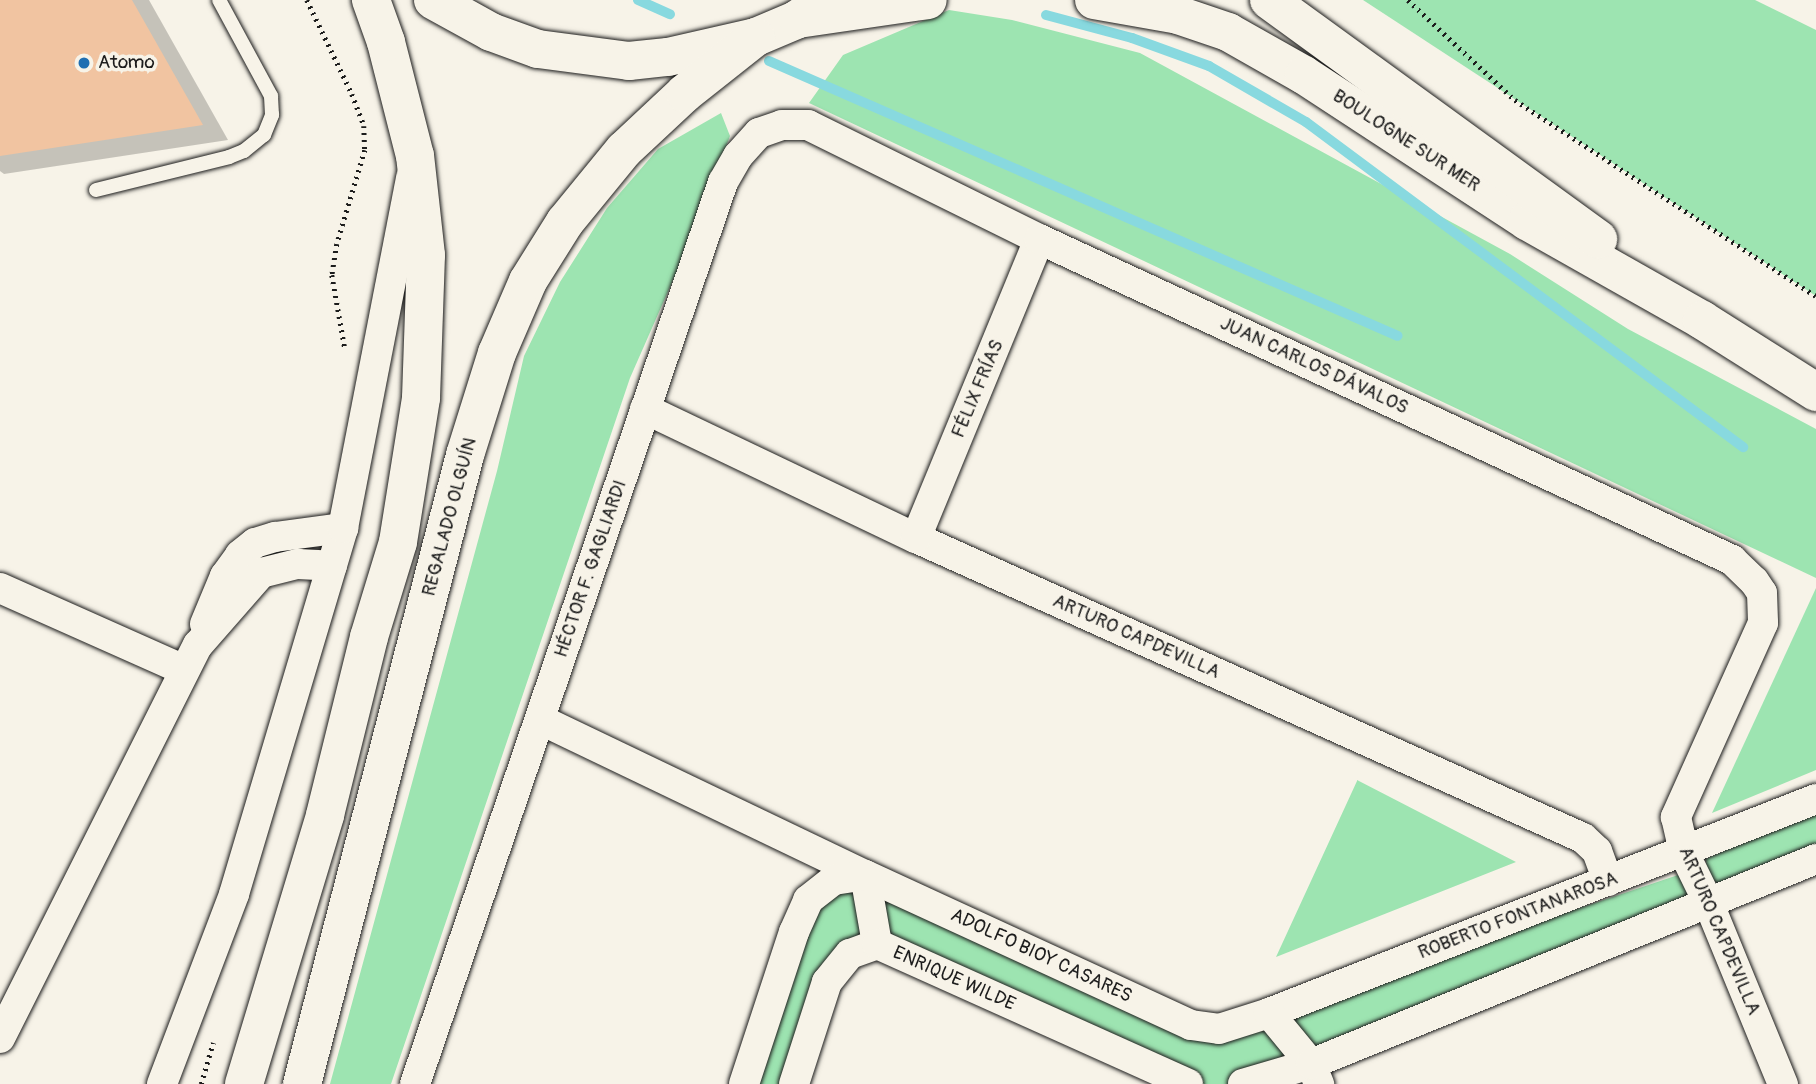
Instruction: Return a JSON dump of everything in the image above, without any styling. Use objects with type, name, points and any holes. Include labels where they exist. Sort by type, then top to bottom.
[{"type":"main road","points":[[244,1084],[325,815],[369,637],[404,516],[421,398],[426,255],[415,156],[386,42],[371,0]]},
{"type":"main road","points":[[433,0],[491,32],[538,49],[629,61],[756,37],[811,10],[928,0]]},
{"type":"main road","name":"BOULOGNE SUR MER","points":[[1094,0],[1178,15],[1228,32],[1304,75],[1527,221],[1702,320],[1816,392]]},
{"type":"main road","name":"BOULOGNE SUR MER","points":[[1269,0],[1543,196],[1702,320]]},
{"type":"main road","name":"REGALADO OLGUÍN","points":[[302,1084],[465,455],[497,354],[523,293],[565,222],[624,150],[685,93],[756,37]]},
{"type":"street","name":"HÉCTOR F. GAGLIARDI","points":[[415,1084],[723,181],[738,156],[759,133],[782,125],[808,125],[830,135]]},
{"type":"street","name":"JUAN CARLOS DÁVALOS","points":[[830,135],[1039,239],[1732,560],[1762,593],[1763,624]]},
{"type":"street","points":[[162,1084],[234,894],[343,528],[415,156]]},
{"type":"street","name":"FÉLIX FRÍAS","points":[[916,538],[1039,239]]},
{"type":"street","name":"ARTURO CAPDEVILLA","points":[[645,409],[916,538],[1583,838],[1597,851],[1608,881]]},
{"type":"street","points":[[0,1038],[191,657],[213,600],[240,555],[256,543],[275,537],[343,528]]},
{"type":"street","points":[[191,657],[261,573],[298,564],[332,566]]},
{"type":"street","points":[[0,588],[191,657]]},
{"type":"street","name":"ARTURO CAPDEVILLA","points":[[1763,624],[1676,817],[1684,853],[1709,904],[1783,1084]]},
{"type":"street","name":"ADOLFO BIOY CASARES","points":[[541,720],[865,875],[1191,1025],[1219,1029]]},
{"type":"street","name":"ROBERTO FONTANAROSA","points":[[1219,1029],[1269,1013],[1684,853],[1816,799]]},
{"type":"street","points":[[1243,1084],[1315,1074],[1816,859]]},
{"type":"street","points":[[744,1084],[794,932],[808,900],[834,880],[865,875],[877,944]]},
{"type":"street","name":"ENRIQUE WILDE","points":[[794,1084],[827,982],[850,954],[877,944],[1188,1084]]},
{"type":"street","points":[[1269,1013],[1315,1074]]},
{"type":"lane","points":[[96,190],[229,157],[244,151],[264,135],[272,115],[271,96],[219,0]]},
{"type":"path","points":[[307,0],[364,126],[365,150],[337,244],[332,275],[337,310]]},
{"type":"path","points":[[1408,0],[1516,100],[1816,296]]},
{"type":"green space","points":[[1363,0],[1755,0],[1816,30],[1816,296]]},
{"type":"green space","points":[[949,10],[1012,20],[1140,53],[1510,254],[1628,329],[1816,429],[1816,578],[809,103],[843,55]]},
{"type":"green space","points":[[721,113],[730,136],[681,262],[630,378],[391,1084],[330,1084],[497,471],[524,356],[560,282],[607,208],[658,149]]},
{"type":"green space","points":[[1816,588],[1816,770],[1712,813]]},
{"type":"green space","points":[[1357,781],[1516,862],[1276,957]]},
{"type":"green space","points":[[1816,810],[1816,859],[1311,1064],[1243,1084],[1188,1084],[877,944],[850,954],[827,982],[794,1084],[744,1084],[794,932],[808,900],[834,880],[865,875],[1191,1025],[1219,1029],[1693,870],[1709,902],[1706,859]]},
{"type":"building","name":"Atomo","points":[[0,0],[132,0],[203,125],[0,156]]},
{"type":"waterway","points":[[638,0],[670,14]]},
{"type":"waterway","points":[[1046,15],[1132,38],[1209,66],[1306,122],[1743,447]]},
{"type":"waterway","points":[[769,61],[1398,336]]},
{"type":"place","name":"Atomo","points":[[84,63]]}]
